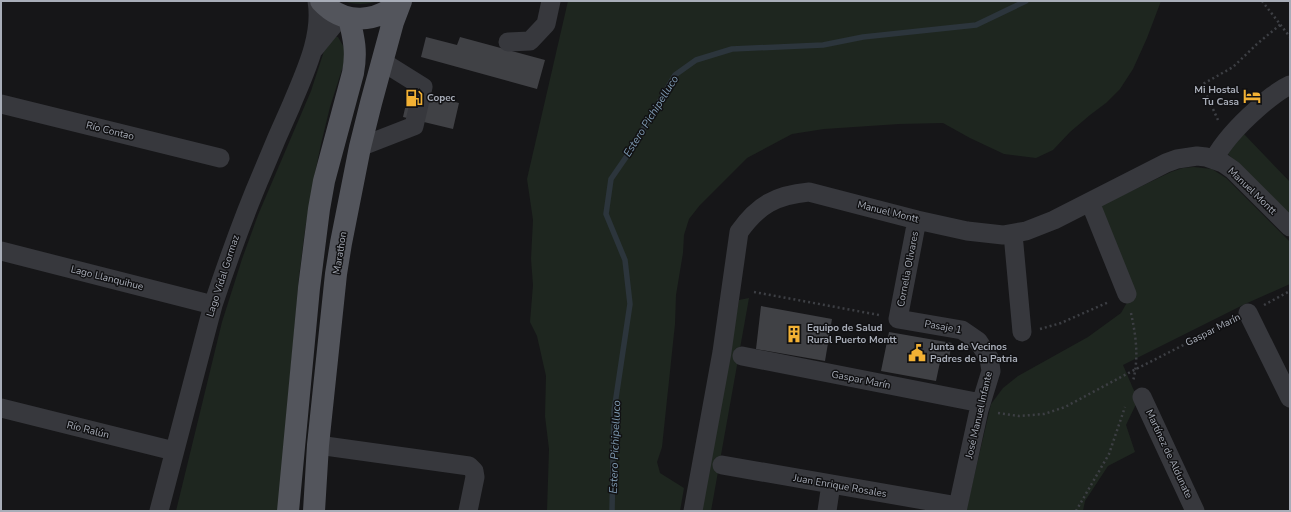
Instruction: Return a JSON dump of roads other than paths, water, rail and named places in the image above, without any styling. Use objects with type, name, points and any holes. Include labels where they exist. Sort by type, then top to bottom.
[{"type":"main road","points":[[321,1],[345,17],[362,18],[385,13],[401,1]]},
{"type":"main road","name":"Marathon","points":[[314,511],[318,445],[336,274],[341,242],[360,148],[393,22],[401,1]]},
{"type":"main road","points":[[288,511],[309,288],[319,209],[324,181],[356,60],[355,41],[345,17]]},
{"type":"street","name":"Lago Vidal Gormaz","points":[[159,511],[213,305],[241,224],[299,87],[313,50],[318,26],[317,1]]},
{"type":"street","points":[[508,42],[530,41],[546,24],[551,1]]},
{"type":"street","name":"Lago Vidal Gormaz","points":[[313,50],[345,17]]},
{"type":"street","points":[[360,148],[414,126],[423,87],[382,62]]},
{"type":"street","points":[[1214,159],[1221,146],[1240,124],[1269,98],[1290,85]]},
{"type":"street","name":"Río Contao","points":[[1,104],[220,158]]},
{"type":"street","name":"Manuel Montt","points":[[693,511],[722,352],[739,232],[756,211],[768,203],[795,193],[809,192],[917,220],[990,234],[1014,234],[1039,227],[1054,220],[1166,163],[1197,156],[1214,159],[1233,170],[1290,227]]},
{"type":"street","points":[[1090,202],[1127,294]]},
{"type":"street","name":"Cornelia Olivares","points":[[898,319],[917,220]]},
{"type":"street","points":[[1014,234],[1022,332]]},
{"type":"street","name":"Lago Llanquihue","points":[[1,251],[213,305]]},
{"type":"street","points":[[1248,313],[1290,398]]},
{"type":"street","name":"Pasaje 1","points":[[898,319],[962,330]]},
{"type":"street","name":"José Manuel Infante","points":[[957,509],[980,407],[991,371],[990,358],[978,342],[962,330]]},
{"type":"street","name":"Gaspar Marín","points":[[742,356],[980,407]]},
{"type":"street","name":"Martínez de Aldunate","points":[[1133,395],[1195,511]]},
{"type":"street","name":"Río Ralún","points":[[1,408],[174,451]]},
{"type":"street","points":[[318,445],[469,466],[474,471],[475,477],[468,511]]},
{"type":"street","name":"Juan Enrique Rosales","points":[[722,465],[831,484],[957,509]]},
{"type":"street","points":[[827,511],[831,484]]},
{"type":"waterway","name":"Estero Pichipelluco","points":[[612,511],[614,411],[630,304],[625,260],[606,214],[611,179],[631,150],[675,75],[696,60],[732,49],[823,45],[863,37],[976,25],[1026,1]]},
{"type":"place","name":"Mi Hostal Tu Casa","points":[[1252,96]]},
{"type":"place","name":"Copec","points":[[414,98]]},
{"type":"place","name":"Equipo de Salud Rural Puerto Montt","points":[[794,334]]},
{"type":"place","name":"Junta de Vecinos Padres de la Patria","points":[[917,353]]}]
